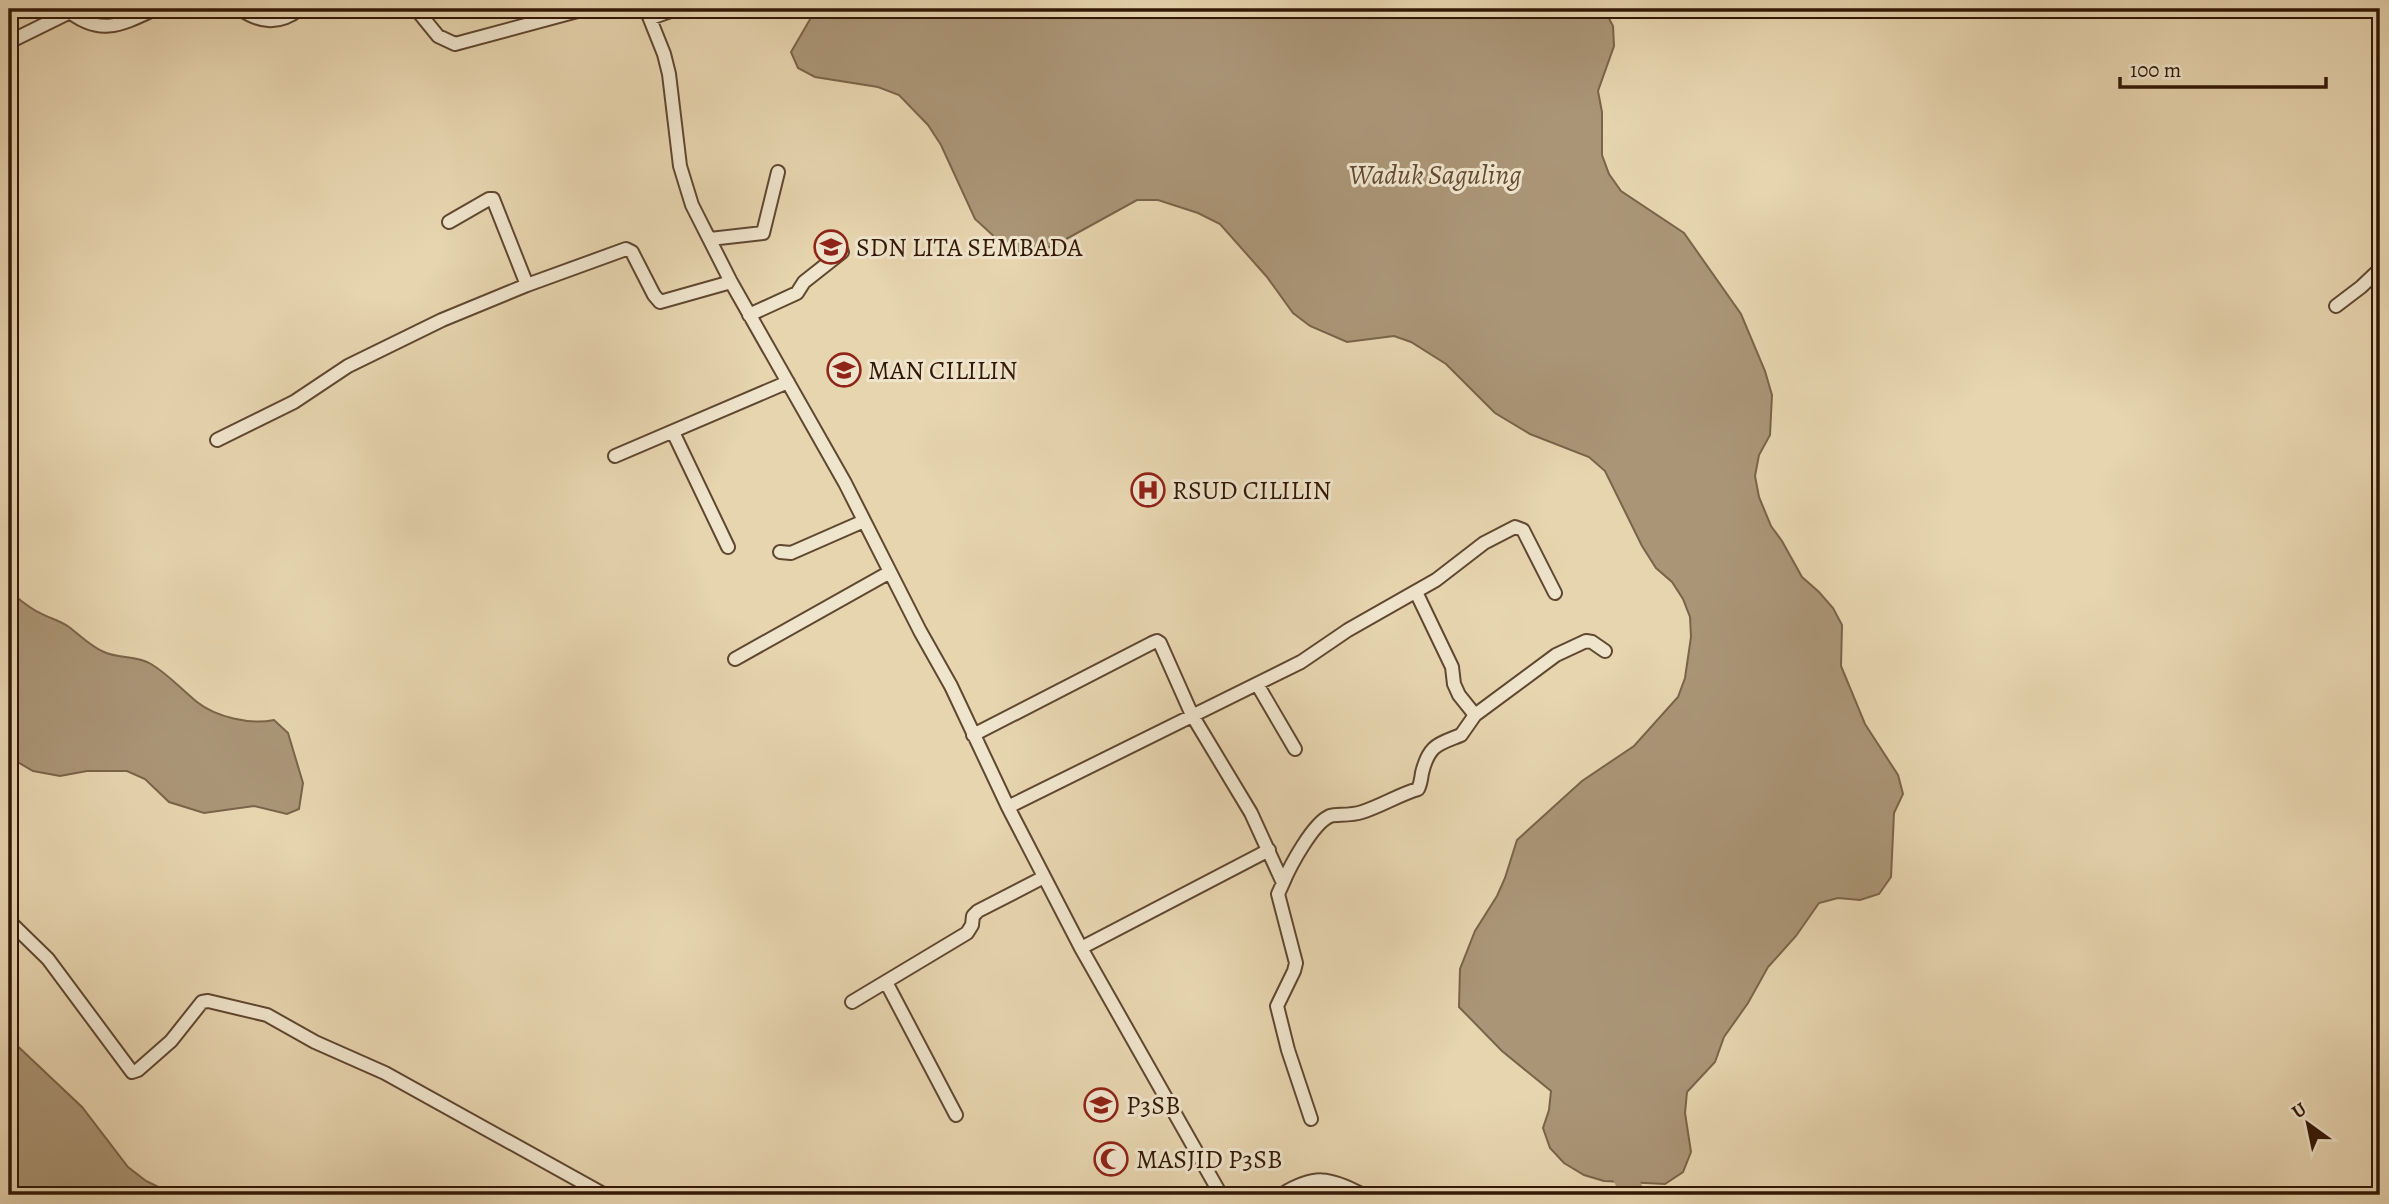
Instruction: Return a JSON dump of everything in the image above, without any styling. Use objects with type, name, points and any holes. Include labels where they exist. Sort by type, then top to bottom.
[{"type":"street","points":[[9,13],[17,9]]},
{"type":"street","points":[[9,43],[68,10],[85,22],[108,27],[121,25],[155,9]]},
{"type":"street","points":[[240,9],[270,22],[281,20],[300,9]]},
{"type":"street","points":[[416,9],[438,36],[455,44],[585,9]]},
{"type":"street","points":[[676,9],[649,13],[669,74],[677,149],[684,184],[731,282],[864,521],[951,686],[1008,807],[1081,948],[1221,1195]]},
{"type":"street","points":[[710,239],[763,233],[778,172]]},
{"type":"street","points":[[449,222],[493,199],[527,285]]},
{"type":"street","points":[[217,440],[294,402],[348,366],[442,320],[626,249],[632,252],[660,302],[731,282]]},
{"type":"street","points":[[750,315],[797,293],[804,282],[842,252]]},
{"type":"street","points":[[2336,306],[2380,269]]},
{"type":"street","points":[[615,456],[788,382]]},
{"type":"street","points":[[673,432],[728,547]]},
{"type":"street","points":[[780,552],[791,553],[864,521]]},
{"type":"street","points":[[1008,807],[1301,662],[1348,630],[1436,580],[1484,543],[1519,527],[1555,593]]},
{"type":"street","points":[[735,659],[890,572]]},
{"type":"street","points":[[1416,592],[1452,667],[1454,684],[1459,695],[1475,715]]},
{"type":"street","points":[[973,735],[1157,641],[1192,715],[1251,813],[1283,883]]},
{"type":"street","points":[[1311,1119],[1288,1050],[1277,1006],[1296,963],[1278,894],[1304,843],[1330,816],[1350,816],[1418,789],[1427,760],[1435,747],[1448,738],[1461,735],[1475,715],[1556,655],[1581,642],[1592,642],[1605,652]]},
{"type":"street","points":[[1257,684],[1295,749]]},
{"type":"street","points":[[1081,948],[1269,850]]},
{"type":"street","points":[[852,1002],[967,933],[973,916],[978,911],[1044,877]]},
{"type":"street","points":[[9,921],[48,959],[132,1072],[136,1072],[171,1041],[202,1002],[208,1001],[261,1014],[385,1073],[605,1195]]},
{"type":"street","points":[[886,982],[956,1115]]},
{"type":"street","points":[[1281,1195],[1297,1185],[1322,1179],[1363,1195]]},
{"type":"water","name":"Waduk Saguling","points":[[816,9],[1604,9],[1613,26],[1614,46],[1598,91],[1602,112],[1602,155],[1609,174],[1621,191],[1684,233],[1741,314],[1772,395],[1770,435],[1759,455],[1755,476],[1759,497],[1771,526],[1802,577],[1833,608],[1842,625],[1841,666],[1865,724],[1898,775],[1903,794],[1894,813],[1891,877],[1879,894],[1860,900],[1838,898],[1819,903],[1796,936],[1768,967],[1748,1003],[1724,1037],[1715,1062],[1687,1092],[1685,1113],[1691,1152],[1683,1172],[1665,1184],[1604,1181],[1584,1175],[1564,1163],[1550,1148],[1543,1128],[1551,1091],[1502,1051],[1459,1007],[1460,969],[1475,931],[1505,878],[1517,840],[1582,781],[1634,746],[1678,697],[1685,678],[1691,637],[1690,617],[1672,582],[1656,568],[1642,546],[1605,471],[1589,457],[1530,434],[1495,413],[1446,364],[1411,342],[1394,336],[1347,342],[1310,326],[1293,313],[1267,277],[1220,224],[1198,213],[1158,200],[1137,200],[1040,251],[1019,252],[999,241],[975,219],[941,145],[928,125],[899,95],[878,87],[815,77],[798,68],[791,52]]},
{"type":"water","points":[[9,591],[32,609],[66,625],[99,650],[151,664],[197,702],[214,712],[244,720],[274,720],[288,733],[303,783],[299,809],[287,814],[254,806],[204,813],[169,802],[145,779],[127,771],[87,771],[60,776],[33,771],[9,757]]},
{"type":"water","points":[[9,1038],[82,1107],[128,1167],[146,1181],[175,1195],[9,1195]]},
{"type":"waterway","points":[[1620,1153],[1619,1163],[1633,1195]]},
{"type":"place","name":"SDN LITA SEMBADA","points":[[831,247]]},
{"type":"place","name":"MAN CILILIN","points":[[844,370]]},
{"type":"place","name":"RSUD CILILIN","points":[[1148,490]]},
{"type":"place","name":"P3SB","points":[[1101,1105]]},
{"type":"place","name":"MASJID P3SB","points":[[1111,1159]]}]
